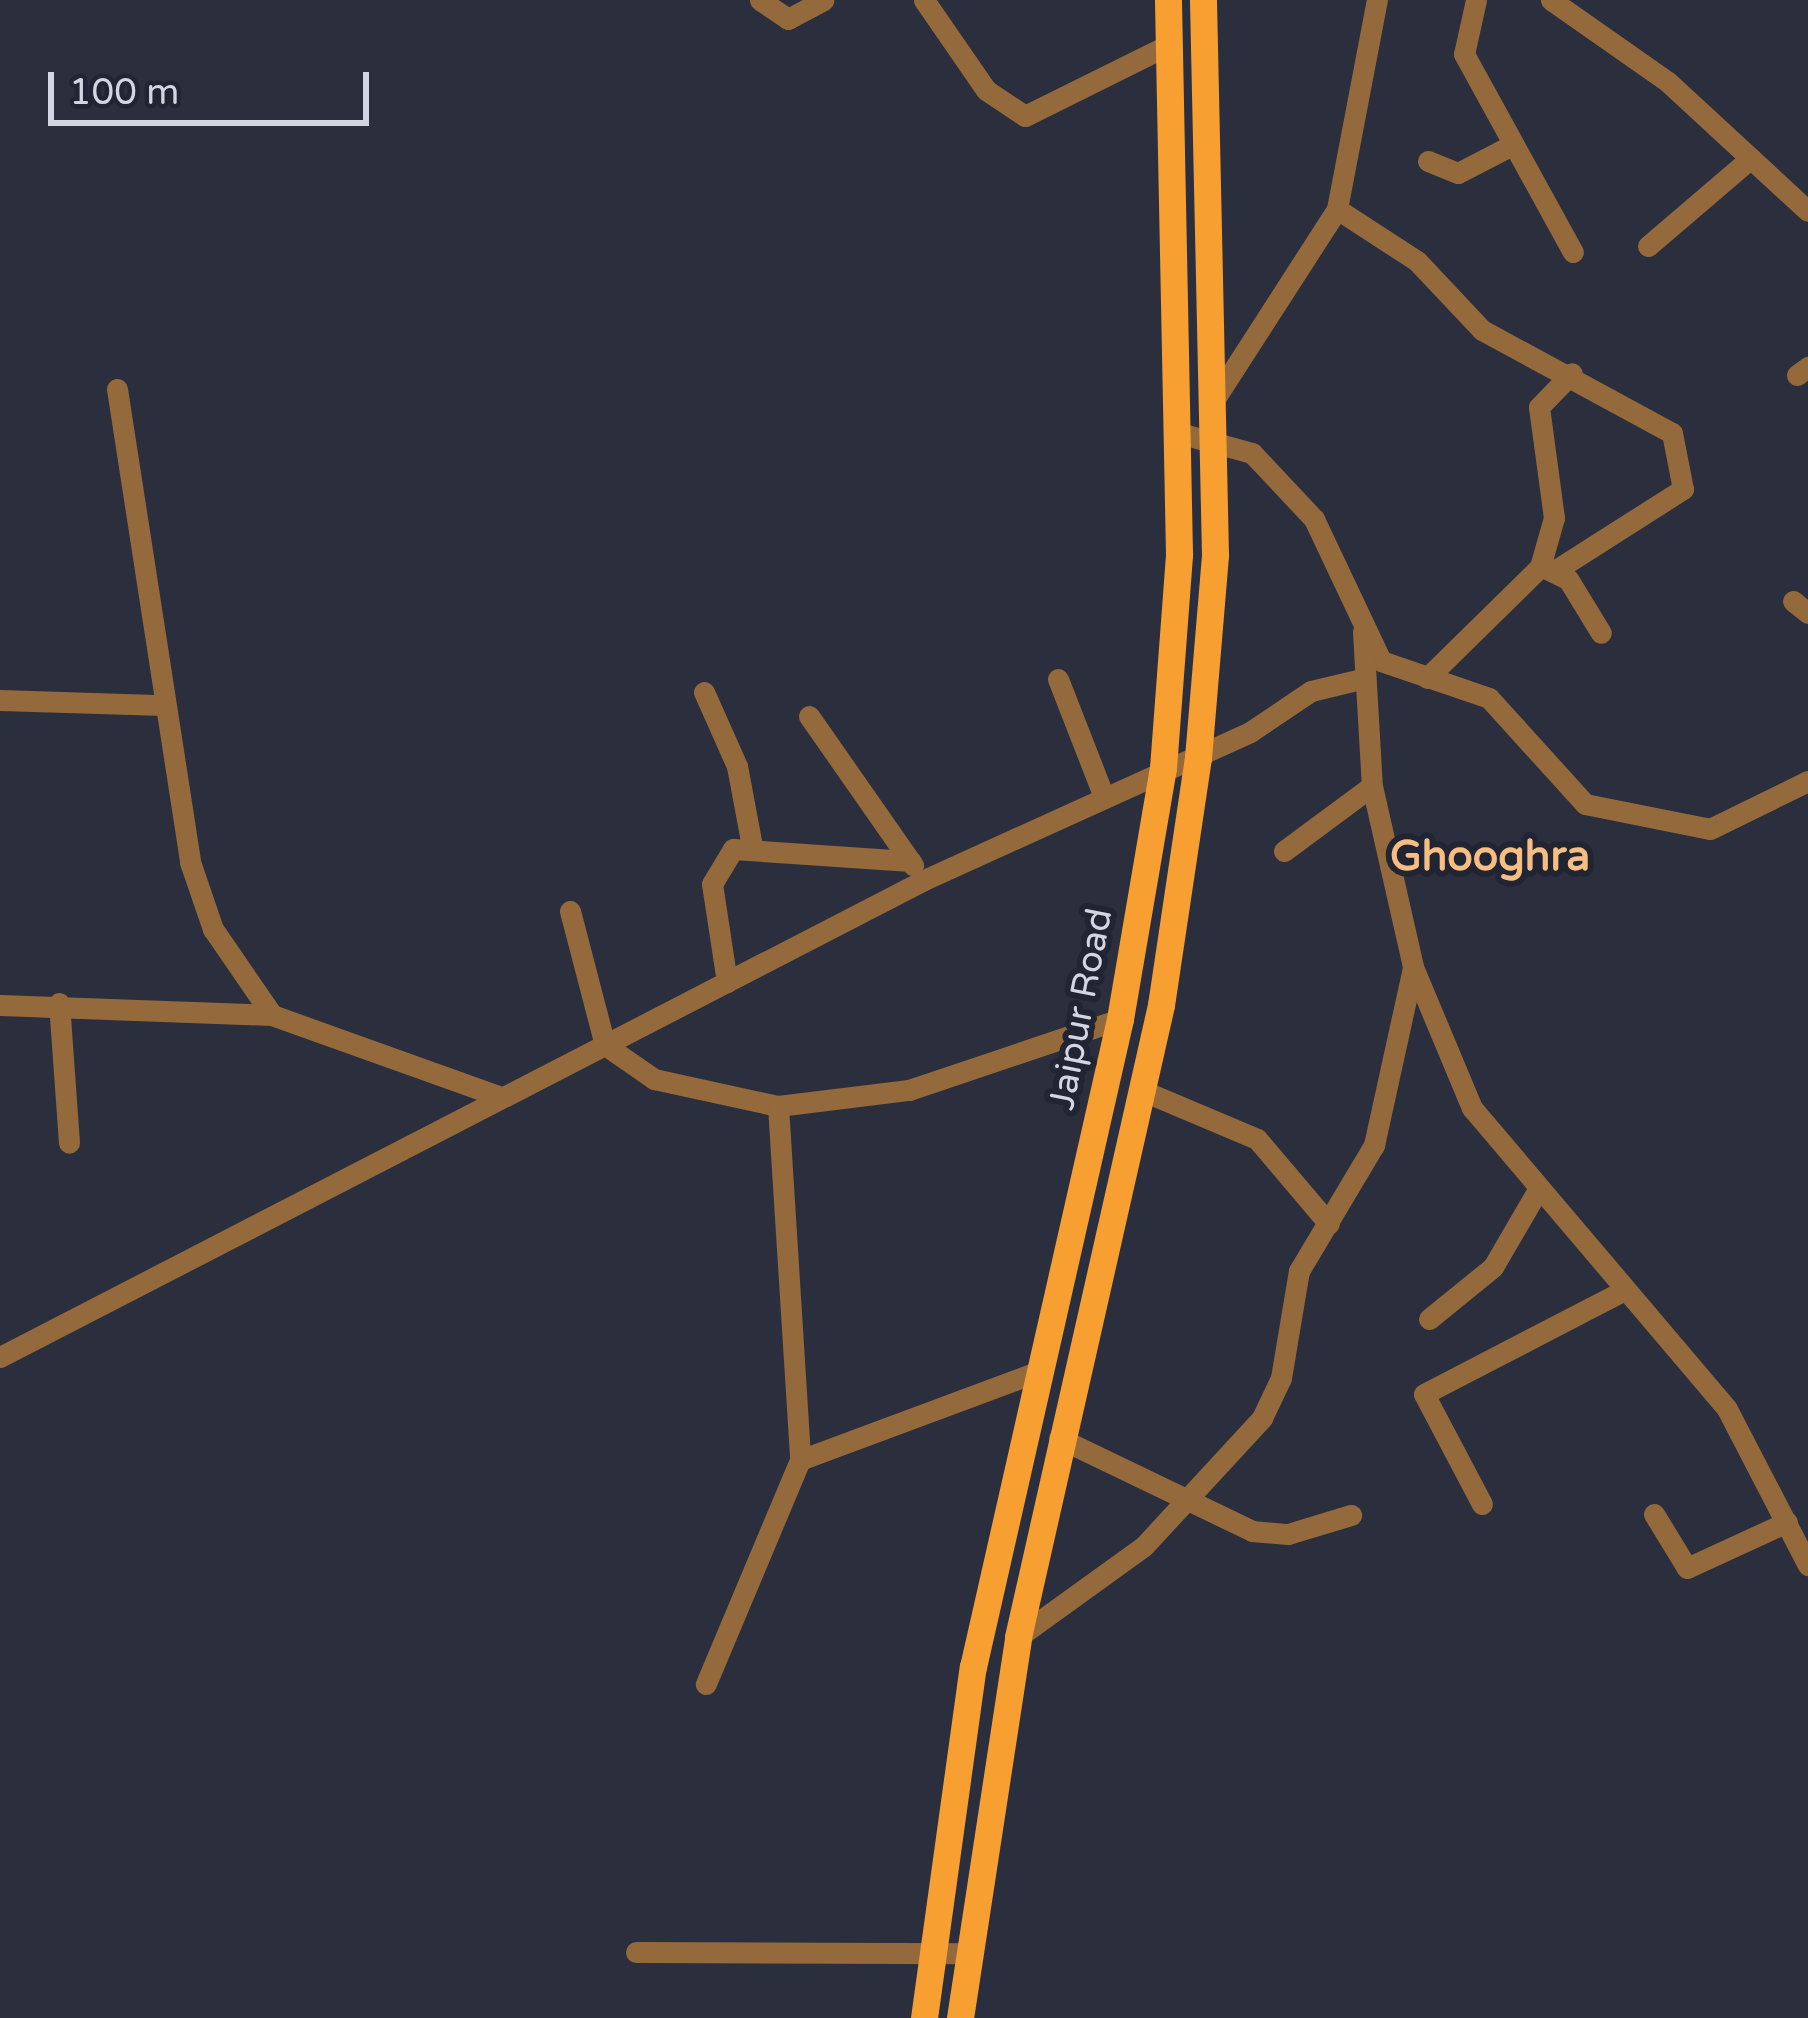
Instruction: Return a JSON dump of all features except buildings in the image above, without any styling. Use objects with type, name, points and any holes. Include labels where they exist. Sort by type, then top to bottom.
[{"type":"main road","name":"Jaipur Road","points":[[924,2018],[973,1667],[1120,1019],[1162,768],[1179,433],[1168,0]]},
{"type":"main road","name":"Jaipur Road","points":[[960,2018],[1018,1636],[1058,1438],[1141,1090],[1198,758],[1215,555],[1203,0]]},
{"type":"main road","points":[[1034,1384],[1067,1402]]},
{"type":"street","points":[[760,0],[788,19],[823,0]]},
{"type":"street","points":[[924,0],[986,90],[1025,116],[1168,45]]},
{"type":"street","points":[[1214,400],[1337,209],[1377,0]]},
{"type":"street","points":[[1476,0],[1460,40],[1510,146],[1574,252]]},
{"type":"street","points":[[1551,0],[1751,158],[1808,211]]},
{"type":"street","points":[[1428,160],[1458,172],[1510,146]]},
{"type":"street","points":[[1648,246],[1751,158]]},
{"type":"street","points":[[1337,209],[1387,236],[1482,330],[1572,374],[1672,433],[1688,478],[1672,501],[1548,569],[1427,678]]},
{"type":"street","points":[[1572,374],[1539,407],[1554,518],[1548,569],[1600,633]]},
{"type":"street","points":[[117,389],[163,705],[202,903],[272,1015]]},
{"type":"street","points":[[1179,433],[1252,452],[1296,497],[1363,631],[1393,673],[1427,678],[1489,698],[1562,786],[1607,813],[1710,829],[1808,782]]},
{"type":"street","points":[[1363,631],[1361,679],[1372,786],[1413,967],[1472,1108],[1619,1293],[1727,1409],[1808,1565]]},
{"type":"street","points":[[1058,679],[1102,792]]},
{"type":"street","points":[[0,1357],[924,880],[1102,792],[1198,758],[1311,691],[1361,679]]},
{"type":"street","points":[[704,692],[737,766],[752,846]]},
{"type":"street","points":[[0,700],[163,705]]},
{"type":"street","points":[[809,716],[924,880]]},
{"type":"street","points":[[1284,851],[1372,786]]},
{"type":"street","points":[[727,982],[714,870],[752,846],[910,861]]},
{"type":"street","points":[[570,911],[605,1046],[654,1078],[778,1106],[910,1090],[1120,1019]]},
{"type":"street","points":[[1018,1636],[1187,1507],[1262,1418],[1281,1378],[1299,1271],[1373,1145],[1413,967]]},
{"type":"street","points":[[59,1003],[69,1143]]},
{"type":"street","points":[[0,1005],[59,1003],[272,1015],[498,1096]]},
{"type":"street","points":[[1141,1090],[1257,1139],[1329,1224]]},
{"type":"street","points":[[706,1684],[800,1460],[778,1106]]},
{"type":"street","points":[[1429,1319],[1492,1267],[1536,1193]]},
{"type":"street","points":[[1482,1504],[1424,1394],[1619,1293]]},
{"type":"street","points":[[800,1460],[1034,1384]]},
{"type":"street","points":[[1058,1438],[1187,1507],[1272,1534],[1351,1515]]},
{"type":"street","points":[[1654,1514],[1687,1568],[1787,1522]]},
{"type":"street","points":[[636,1952],[968,1953]]},
{"type":"district","name":"Ghooghra","points":[[1490,857]]}]
